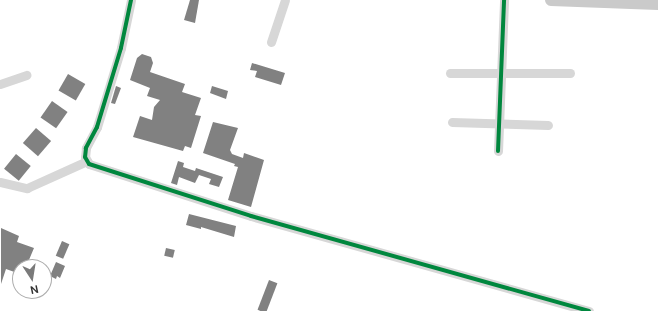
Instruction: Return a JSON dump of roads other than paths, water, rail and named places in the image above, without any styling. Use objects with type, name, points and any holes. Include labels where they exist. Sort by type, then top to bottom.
[{"type":"main road","points":[[551,0],[658,4]]},
{"type":"street","points":[[87,161],[86,148],[97,127],[121,48],[131,0]]},
{"type":"street","points":[[271,42],[285,0]]},
{"type":"street","points":[[498,151],[499,72],[504,0]]},
{"type":"street","points":[[450,73],[499,72],[570,74]]},
{"type":"street","points":[[0,83],[26,75]]},
{"type":"street","points":[[452,122],[548,125]]},
{"type":"street","points":[[0,182],[27,188],[87,161]]},
{"type":"street","points":[[87,161],[98,168],[251,216],[589,311]]}]
